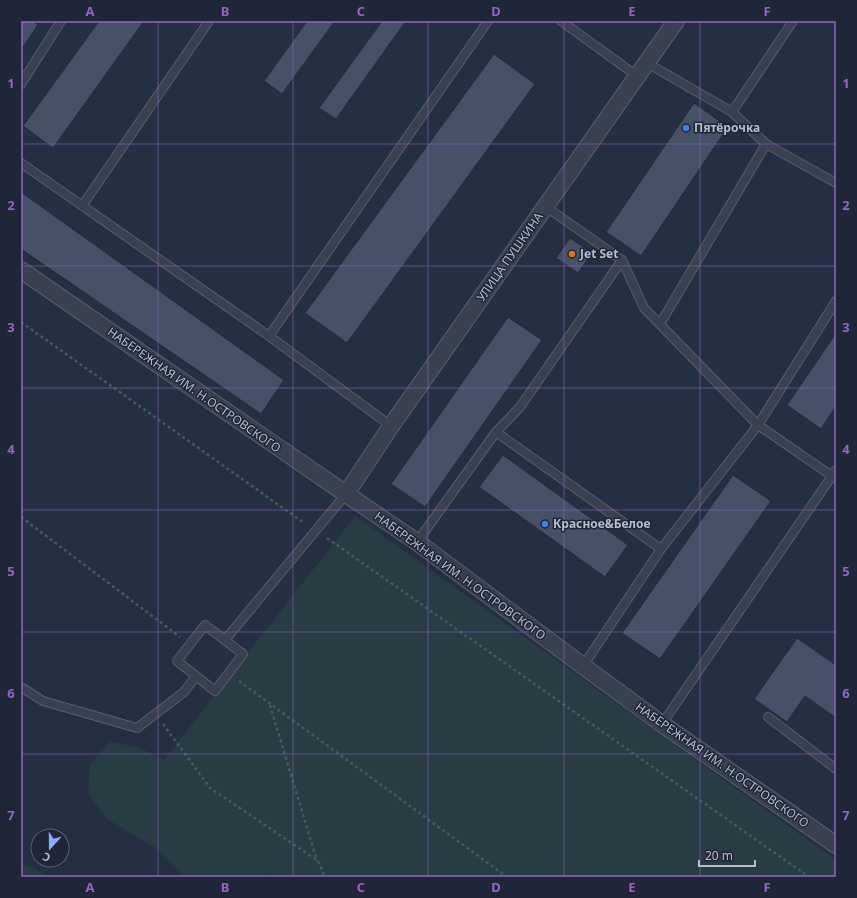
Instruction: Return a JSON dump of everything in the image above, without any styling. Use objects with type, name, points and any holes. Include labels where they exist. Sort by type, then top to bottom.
[{"type":"street","name":"УЛИЦА ПУШКИНА","points":[[346,494],[391,426],[676,21]]},
{"type":"street","name":"НАБЕРЕЖНАЯ ИМ. Н.ОСТРОВСКОГО","points":[[21,270],[417,542],[662,724],[836,845]]},
{"type":"lane","points":[[21,84],[61,21]]},
{"type":"lane","points":[[82,206],[209,21]]},
{"type":"lane","points":[[269,336],[488,21]]},
{"type":"lane","points":[[561,21],[637,76]]},
{"type":"lane","points":[[732,112],[793,21]]},
{"type":"lane","points":[[647,63],[732,112],[766,144],[836,184]]},
{"type":"lane","points":[[660,324],[766,144]]},
{"type":"lane","points":[[21,163],[269,336],[391,426]]},
{"type":"lane","points":[[546,207],[622,260],[644,308],[758,425],[834,473],[662,724]]},
{"type":"lane","points":[[417,542],[496,432],[520,407],[622,260]]},
{"type":"lane","points":[[583,666],[661,549],[758,425],[836,301]]},
{"type":"lane","points":[[496,432],[661,549]]},
{"type":"lane","points":[[225,640],[346,494]]},
{"type":"lane","points":[[205,625],[225,640],[243,654],[215,691],[177,661],[205,625]]},
{"type":"lane","points":[[21,687],[43,701],[137,728],[184,692],[196,676]]},
{"type":"lane","points":[[768,717],[836,769]]},
{"type":"path","points":[[21,322],[809,877]]},
{"type":"path","points":[[21,517],[190,644]]},
{"type":"path","points":[[228,673],[507,877]]},
{"type":"path","points":[[270,704],[318,861],[325,877]]},
{"type":"path","points":[[156,714],[210,788],[318,861]]},
{"type":"green space","points":[[355,516],[836,860],[836,877],[271,877],[266,873],[266,877],[181,877],[180,871],[159,850],[107,819],[88,794],[90,764],[110,742],[138,747],[164,760]]},
{"type":"green space","points":[[21,864],[33,868],[48,877],[21,877]]},
{"type":"building","points":[[21,21],[33,21],[38,25],[21,50]]},
{"type":"building","points":[[99,21],[144,21],[53,148],[23,126]]},
{"type":"building","points":[[307,21],[335,21],[282,94],[264,81]]},
{"type":"building","points":[[382,21],[406,21],[336,119],[319,108]]},
{"type":"building","points":[[494,54],[535,84],[347,343],[305,313]]},
{"type":"building","points":[[694,103],[728,127],[641,256],[606,232]]},
{"type":"building","points":[[21,192],[284,380],[261,414],[21,249]]},
{"type":"building","points":[[570,238],[592,253],[578,273],[556,258]]},
{"type":"building","points":[[508,317],[542,340],[425,507],[391,484]]},
{"type":"building","points":[[836,333],[836,406],[821,429],[787,405]]},
{"type":"building","points":[[503,455],[628,545],[605,577],[479,487]]},
{"type":"building","points":[[733,475],[771,501],[660,659],[622,633]]},
{"type":"building","points":[[797,638],[836,665],[836,718],[805,696],[787,722],[754,699]]},
{"type":"place","name":"Пятёрочка","points":[[686,128]]},
{"type":"place","name":"Jet Set","points":[[572,254]]},
{"type":"place","name":"Красное&Белое","points":[[545,524]]}]
